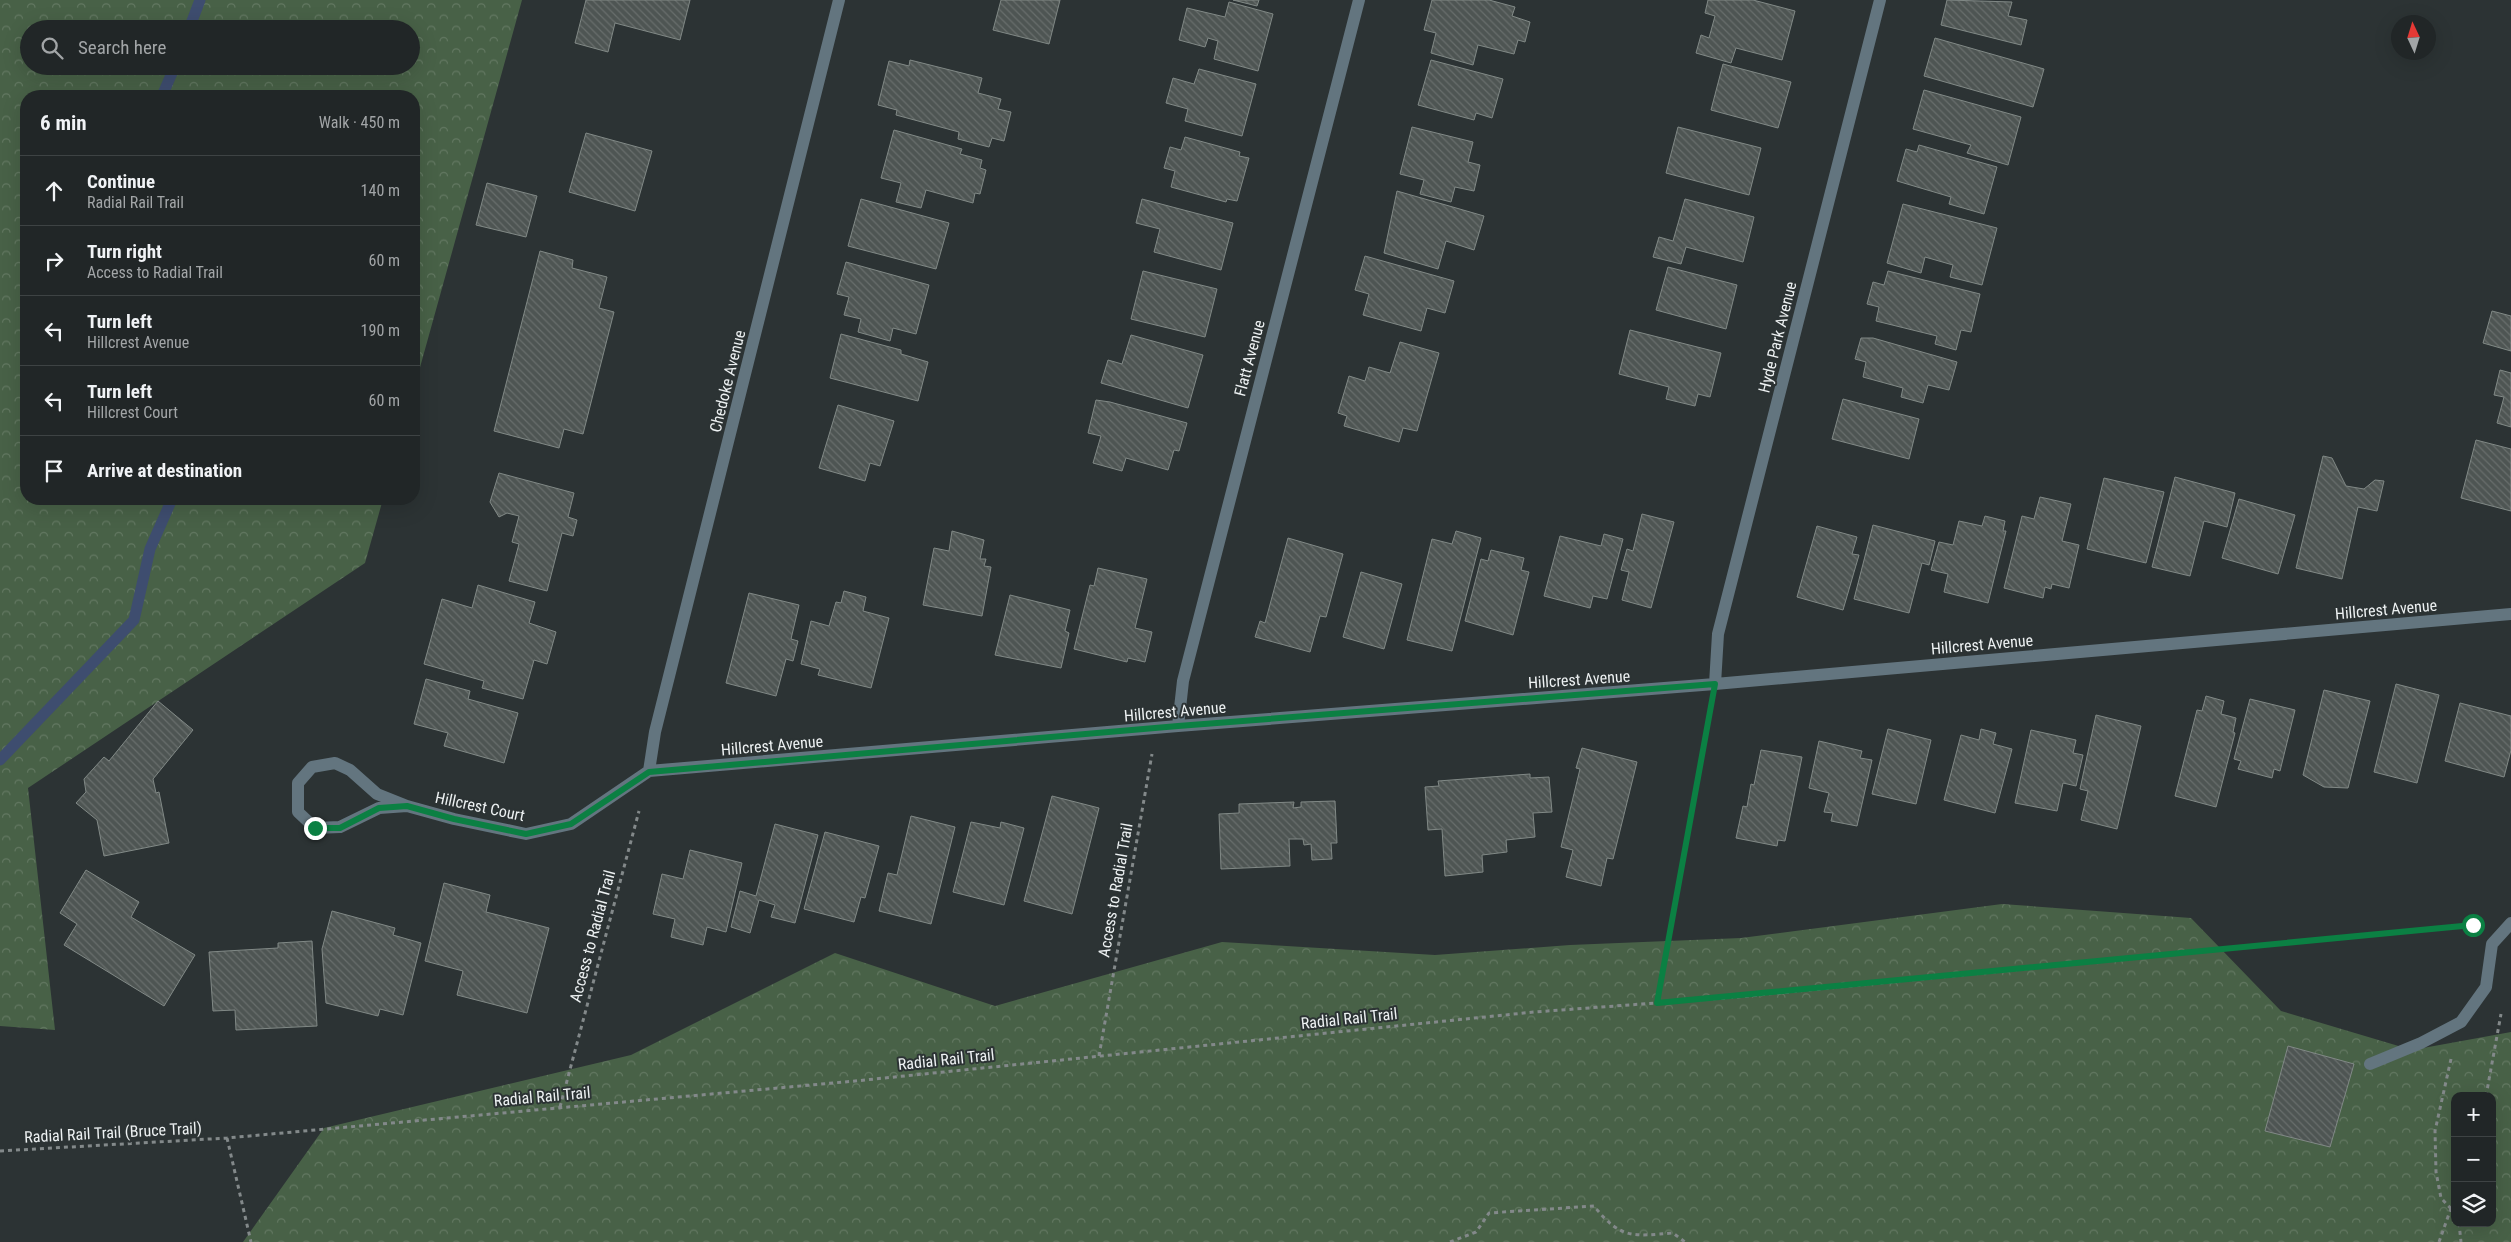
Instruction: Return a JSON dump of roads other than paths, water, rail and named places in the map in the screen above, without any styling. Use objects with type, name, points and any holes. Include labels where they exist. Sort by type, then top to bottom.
[{"type":"street","name":"Chedoke Avenue","points":[[649,772],[655,732],[840,0]]},
{"type":"street","name":"Flatt Avenue","points":[[1178,726],[1183,681],[1359,0]]},
{"type":"street","name":"Hyde Park Avenue","points":[[1715,684],[1718,634],[1880,0]]},
{"type":"street","name":"Hillcrest Avenue","points":[[649,772],[1178,726],[1715,684],[2511,614]]},
{"type":"street","name":"Hillcrest Court","points":[[407,806],[379,808],[340,828],[315,828],[298,812],[298,783],[312,767],[335,763],[350,770],[376,794],[407,806],[454,819],[526,834],[571,824],[649,772]]},
{"type":"street","points":[[2370,1064],[2421,1043],[2461,1022],[2486,987],[2492,944],[2511,923]]},
{"type":"waterway","points":[[192,20],[200,0]]},
{"type":"waterway","points":[[165,90],[171,75]]},
{"type":"waterway","points":[[0,760],[134,620],[150,549],[169,505]]}]
